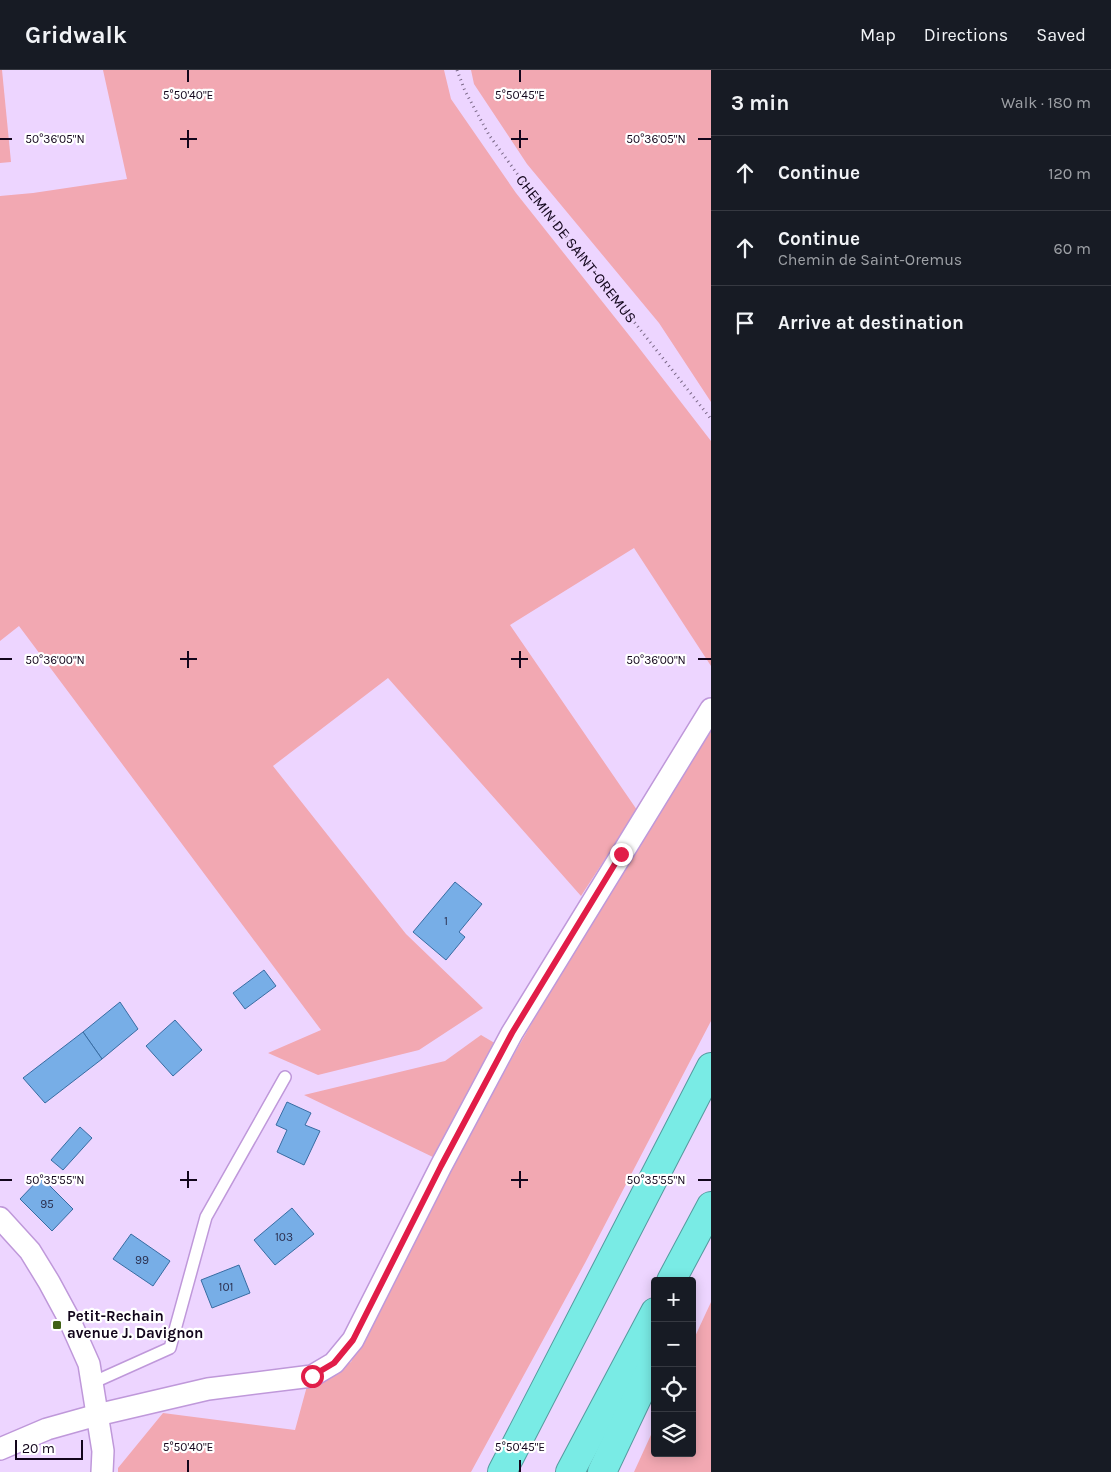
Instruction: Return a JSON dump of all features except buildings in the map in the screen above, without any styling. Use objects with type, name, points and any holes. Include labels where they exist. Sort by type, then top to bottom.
[{"type":"highway","points":[[502,1472],[711,1067]]},
{"type":"highway","points":[[673,1277],[711,1206]]},
{"type":"highway","points":[[691,1277],[711,1227]]},
{"type":"highway","points":[[570,1472],[651,1320]]},
{"type":"highway","points":[[602,1472],[652,1367]]},
{"type":"street","points":[[0,1449],[47,1429],[97,1415],[208,1390],[312,1376],[334,1363],[353,1340],[441,1166],[512,1033],[711,709]]},
{"type":"street","points":[[0,1218],[30,1251],[49,1282],[69,1319],[89,1364],[103,1450],[102,1472]]},
{"type":"lane","points":[[92,1383],[170,1348],[206,1217],[285,1077]]},
{"type":"path","name":"CHEMIN DE SAINT-OREMUS","points":[[457,70],[465,91],[490,135],[521,180],[711,418]]},
{"type":"shaded area","points":[[0,70],[2,70],[11,162],[0,163]]},
{"type":"shaded area","points":[[103,70],[444,70],[451,99],[516,193],[711,441],[711,666],[634,548],[510,625],[637,810],[581,896],[388,678],[273,766],[406,934],[483,1008],[419,1050],[318,1075],[268,1053],[321,1030],[19,626],[0,641],[0,196],[127,179]]},
{"type":"shaded area","points":[[471,70],[711,70],[711,402],[659,323],[527,164],[474,84]]},
{"type":"shaded area","points":[[711,723],[711,1021],[585,1263],[471,1472],[118,1472],[118,1468],[163,1413],[295,1430],[307,1386],[351,1362],[412,1240],[517,1049],[580,939]]},
{"type":"shaded area","points":[[481,1035],[498,1045],[437,1159],[304,1095],[445,1061]]},
{"type":"shaded area","points":[[711,1302],[711,1472],[634,1472],[651,1435],[651,1457],[696,1457],[696,1334]]},
{"type":"place","name":"Petit-Rechain avenue J. Davignon","points":[[57,1325]]},
{"type":"route","points":[[312,1376],[334,1363],[353,1340],[441,1166],[512,1033],[621,854]]}]
